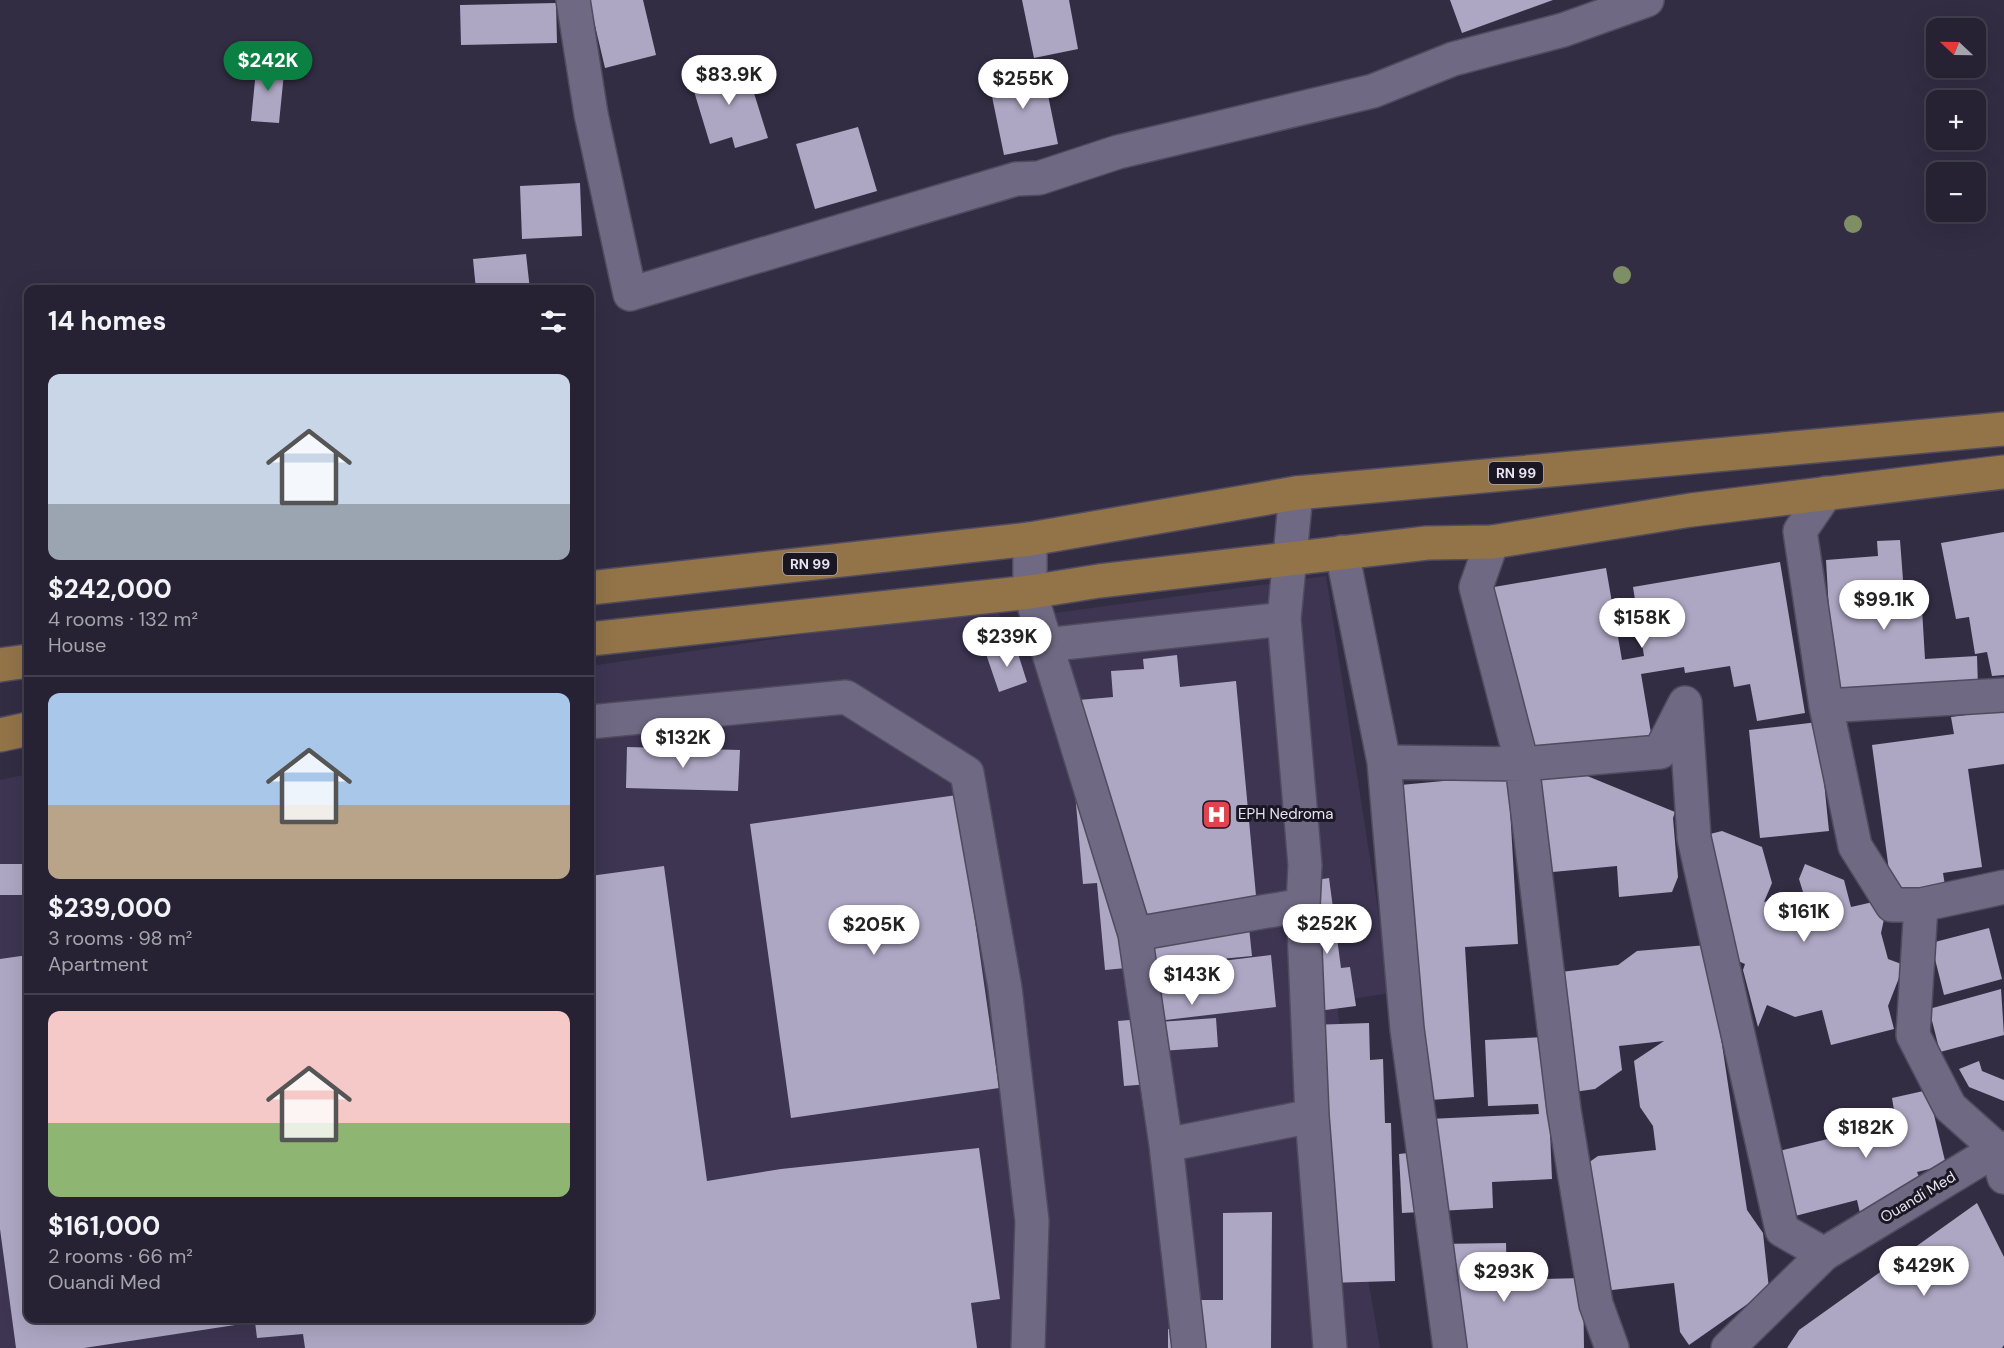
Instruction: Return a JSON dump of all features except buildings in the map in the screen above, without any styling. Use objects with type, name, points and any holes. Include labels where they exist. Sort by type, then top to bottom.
[{"type":"main road","name":"RN 99","points":[[594,588],[1030,539],[1296,493],[2004,429]]},
{"type":"main road","points":[[594,639],[1030,592],[1342,552],[1427,543],[1492,542],[1634,518],[2004,472]]},
{"type":"main road","points":[[0,665],[24,662]]},
{"type":"main road","points":[[0,735],[24,730]]},
{"type":"street","points":[[573,0],[591,114],[630,294],[1016,179],[1039,178],[1118,152],[1373,91],[1453,59],[1563,30],[1647,0]]},
{"type":"street","points":[[1296,493],[1288,558],[1284,619],[1305,865],[1304,905],[1312,1116],[1330,1348]]},
{"type":"street","points":[[1826,493],[1800,531],[1826,706],[1855,846],[1892,905],[1921,905],[2004,887]]},
{"type":"street","points":[[1030,539],[1030,592],[1135,934],[1166,1145],[1189,1348]]},
{"type":"street","points":[[1492,542],[1476,587],[1522,764],[1564,1110],[1596,1304],[1612,1348]]},
{"type":"street","points":[[1342,552],[1384,762],[1407,1029],[1450,1348]]},
{"type":"street","points":[[1045,645],[1284,619]]},
{"type":"street","points":[[1826,706],[1990,698],[2004,695]]},
{"type":"street","points":[[594,723],[846,697],[968,773],[1005,988],[1032,1221],[1028,1348]]},
{"type":"street","points":[[1384,762],[1522,764],[1660,752],[1685,703],[1694,838],[1782,1230],[1824,1254]]},
{"type":"street","points":[[1135,934],[1304,905]]},
{"type":"street","points":[[1921,905],[1913,1035],[1950,1107],[2002,1158]]},
{"type":"street","points":[[1166,1145],[1312,1116]]},
{"type":"street","name":"Ouandi Med","points":[[1728,1348],[1824,1254],[2002,1158]]},
{"type":"shaded area","points":[[1326,576],[1391,993],[1337,1001],[1360,1232],[1380,1348],[0,1348],[0,780],[24,775],[24,1323],[594,1323],[594,665],[993,607],[1004,620]]},
{"type":"place","name":"EPH Nedroma","points":[[1217,814]]}]
